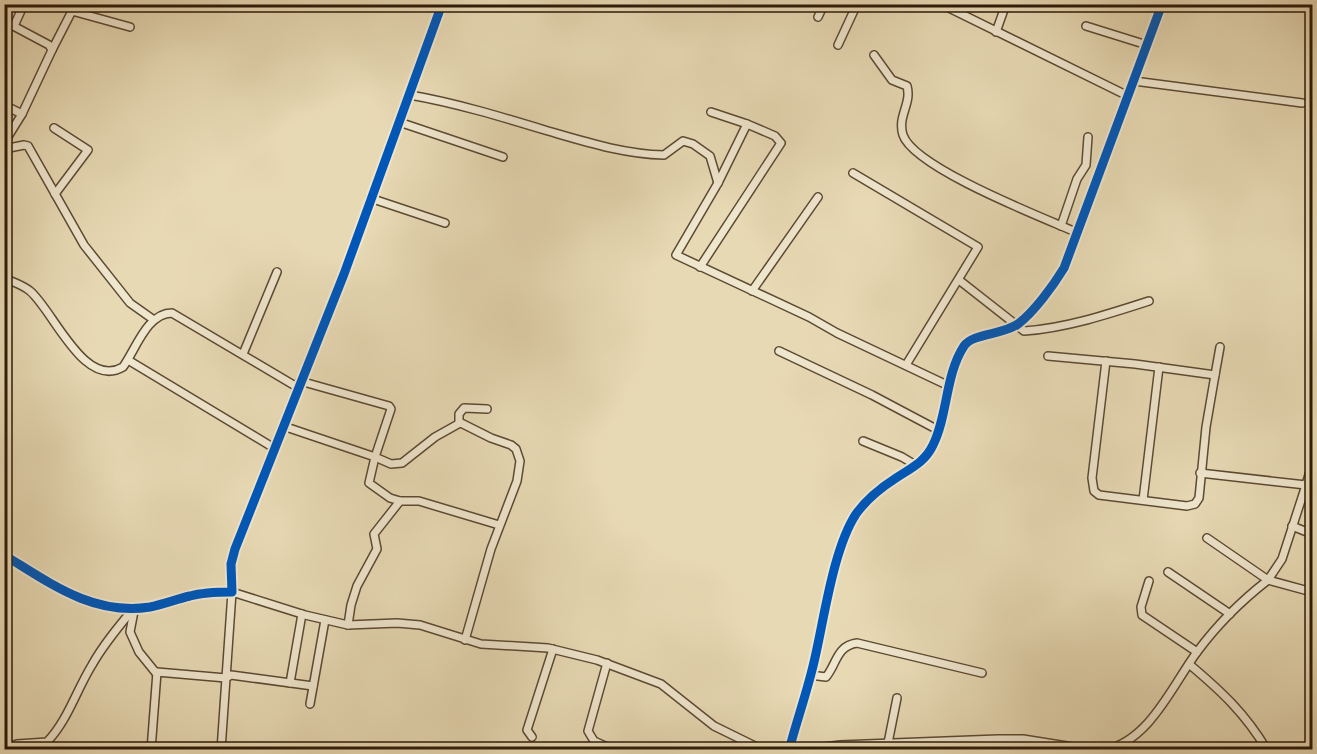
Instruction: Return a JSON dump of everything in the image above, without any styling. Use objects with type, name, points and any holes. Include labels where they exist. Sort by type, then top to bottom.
[{"type":"street","points":[[14,26],[24,4]]},
{"type":"street","points":[[818,17],[824,4]]},
{"type":"street","points":[[838,45],[857,4]]},
{"type":"street","points":[[941,4],[1128,96]]},
{"type":"street","points":[[996,32],[1006,4]]},
{"type":"street","points":[[789,750],[835,572],[856,515],[873,496],[896,478],[917,466],[933,446],[954,369],[966,343],[973,339],[1000,333],[1018,324],[1041,300],[1059,275],[1078,233],[1162,4]]},
{"type":"street","points":[[221,750],[233,554],[344,274],[441,5]]},
{"type":"street","points":[[4,143],[22,114],[72,11],[130,27]]},
{"type":"street","points":[[4,21],[49,45],[52,50]]},
{"type":"street","points":[[1086,26],[1147,45]]},
{"type":"street","points":[[874,55],[892,80],[907,86],[910,95],[901,126],[909,145],[929,160],[987,195],[1078,233]]},
{"type":"street","points":[[1134,81],[1302,103]]},
{"type":"street","points":[[410,95],[499,116],[616,151],[664,155],[679,142],[686,141],[711,156],[718,183]]},
{"type":"street","points":[[4,105],[22,114]]},
{"type":"street","points":[[700,267],[781,143],[775,136],[711,112]]},
{"type":"street","points":[[399,122],[502,157]]},
{"type":"street","points":[[747,124],[718,183],[676,255],[949,386]]},
{"type":"street","points":[[54,128],[88,150],[55,194]]},
{"type":"street","points":[[1061,226],[1077,179],[1086,165],[1088,137]]},
{"type":"street","points":[[4,149],[28,146],[84,245],[130,303],[154,320]]},
{"type":"street","points":[[853,173],[978,247],[960,280],[906,365]]},
{"type":"street","points":[[752,291],[818,197]]},
{"type":"street","points":[[370,198],[445,223]]},
{"type":"street","points":[[243,354],[277,272]]},
{"type":"street","points":[[4,278],[29,290],[74,350],[105,371],[120,369],[154,320],[166,313],[172,313],[299,384],[389,406],[369,483],[390,498],[400,501],[419,501],[499,525]]},
{"type":"street","points":[[960,280],[1024,331],[1089,319],[1149,301]]},
{"type":"street","points":[[1106,361],[1092,486],[1096,494],[1187,506],[1195,504],[1199,498],[1206,427],[1220,347]]},
{"type":"street","points":[[779,351],[872,395],[938,430]]},
{"type":"street","points":[[1048,356],[1215,375]]},
{"type":"street","points":[[128,360],[274,448]]},
{"type":"street","points":[[1143,500],[1159,367]]},
{"type":"street","points":[[460,423],[459,414],[464,408],[487,410]]},
{"type":"street","points":[[283,426],[391,464],[402,463],[435,437],[460,423]]},
{"type":"street","points":[[460,423],[512,445],[520,461],[517,481],[499,525],[465,640]]},
{"type":"street","points":[[863,441],[902,457],[917,466]]},
{"type":"street","points":[[1105,750],[1125,747],[1158,709],[1197,652],[1230,614],[1268,580],[1282,559],[1312,464]]},
{"type":"street","points":[[1200,473],[1306,485]]},
{"type":"street","points":[[348,625],[357,586],[377,549],[374,534],[400,501]]},
{"type":"street","points":[[1293,526],[1312,534]]},
{"type":"street","points":[[1207,538],[1268,580],[1312,592]]},
{"type":"street","points":[[4,555],[56,587],[87,602],[108,607],[134,609],[172,602],[192,595],[232,592],[302,614],[348,625],[397,623],[420,625],[481,644],[553,649],[607,663],[661,684],[714,726],[763,750]]},
{"type":"street","points":[[1168,572],[1230,614]]},
{"type":"street","points":[[1149,581],[1141,610],[1144,617],[1197,652]]},
{"type":"street","points":[[134,609],[130,633],[139,652],[156,673],[151,750]]},
{"type":"street","points":[[4,748],[17,744],[47,742],[56,732],[91,665],[120,624],[134,609]]},
{"type":"street","points":[[290,683],[302,614]]},
{"type":"street","points":[[310,704],[325,620]]},
{"type":"street","points":[[810,675],[826,677],[840,651],[850,644],[857,643],[982,674]]},
{"type":"street","points":[[532,736],[527,730],[553,649]]},
{"type":"street","points":[[607,663],[588,728],[589,735],[594,741],[614,750]]},
{"type":"street","points":[[1189,664],[1232,701],[1255,729],[1267,750]]},
{"type":"street","points":[[156,673],[159,671],[226,678],[231,675],[313,686]]},
{"type":"street","points":[[888,743],[897,698]]},
{"type":"street","points":[[801,750],[817,746],[1023,739],[1092,750]]},
{"type":"street","points":[[594,741],[594,750]]},
{"type":"cycle path","points":[[4,555],[73,595],[110,607],[150,607],[200,594],[232,592],[231,564],[235,549],[344,274],[442,4]]},
{"type":"cycle path","points":[[789,750],[811,673],[835,565],[848,529],[856,514],[869,499],[885,485],[917,464],[930,451],[942,421],[953,369],[964,346],[981,336],[1012,328],[1018,324],[1043,298],[1064,268],[1162,4]]}]
